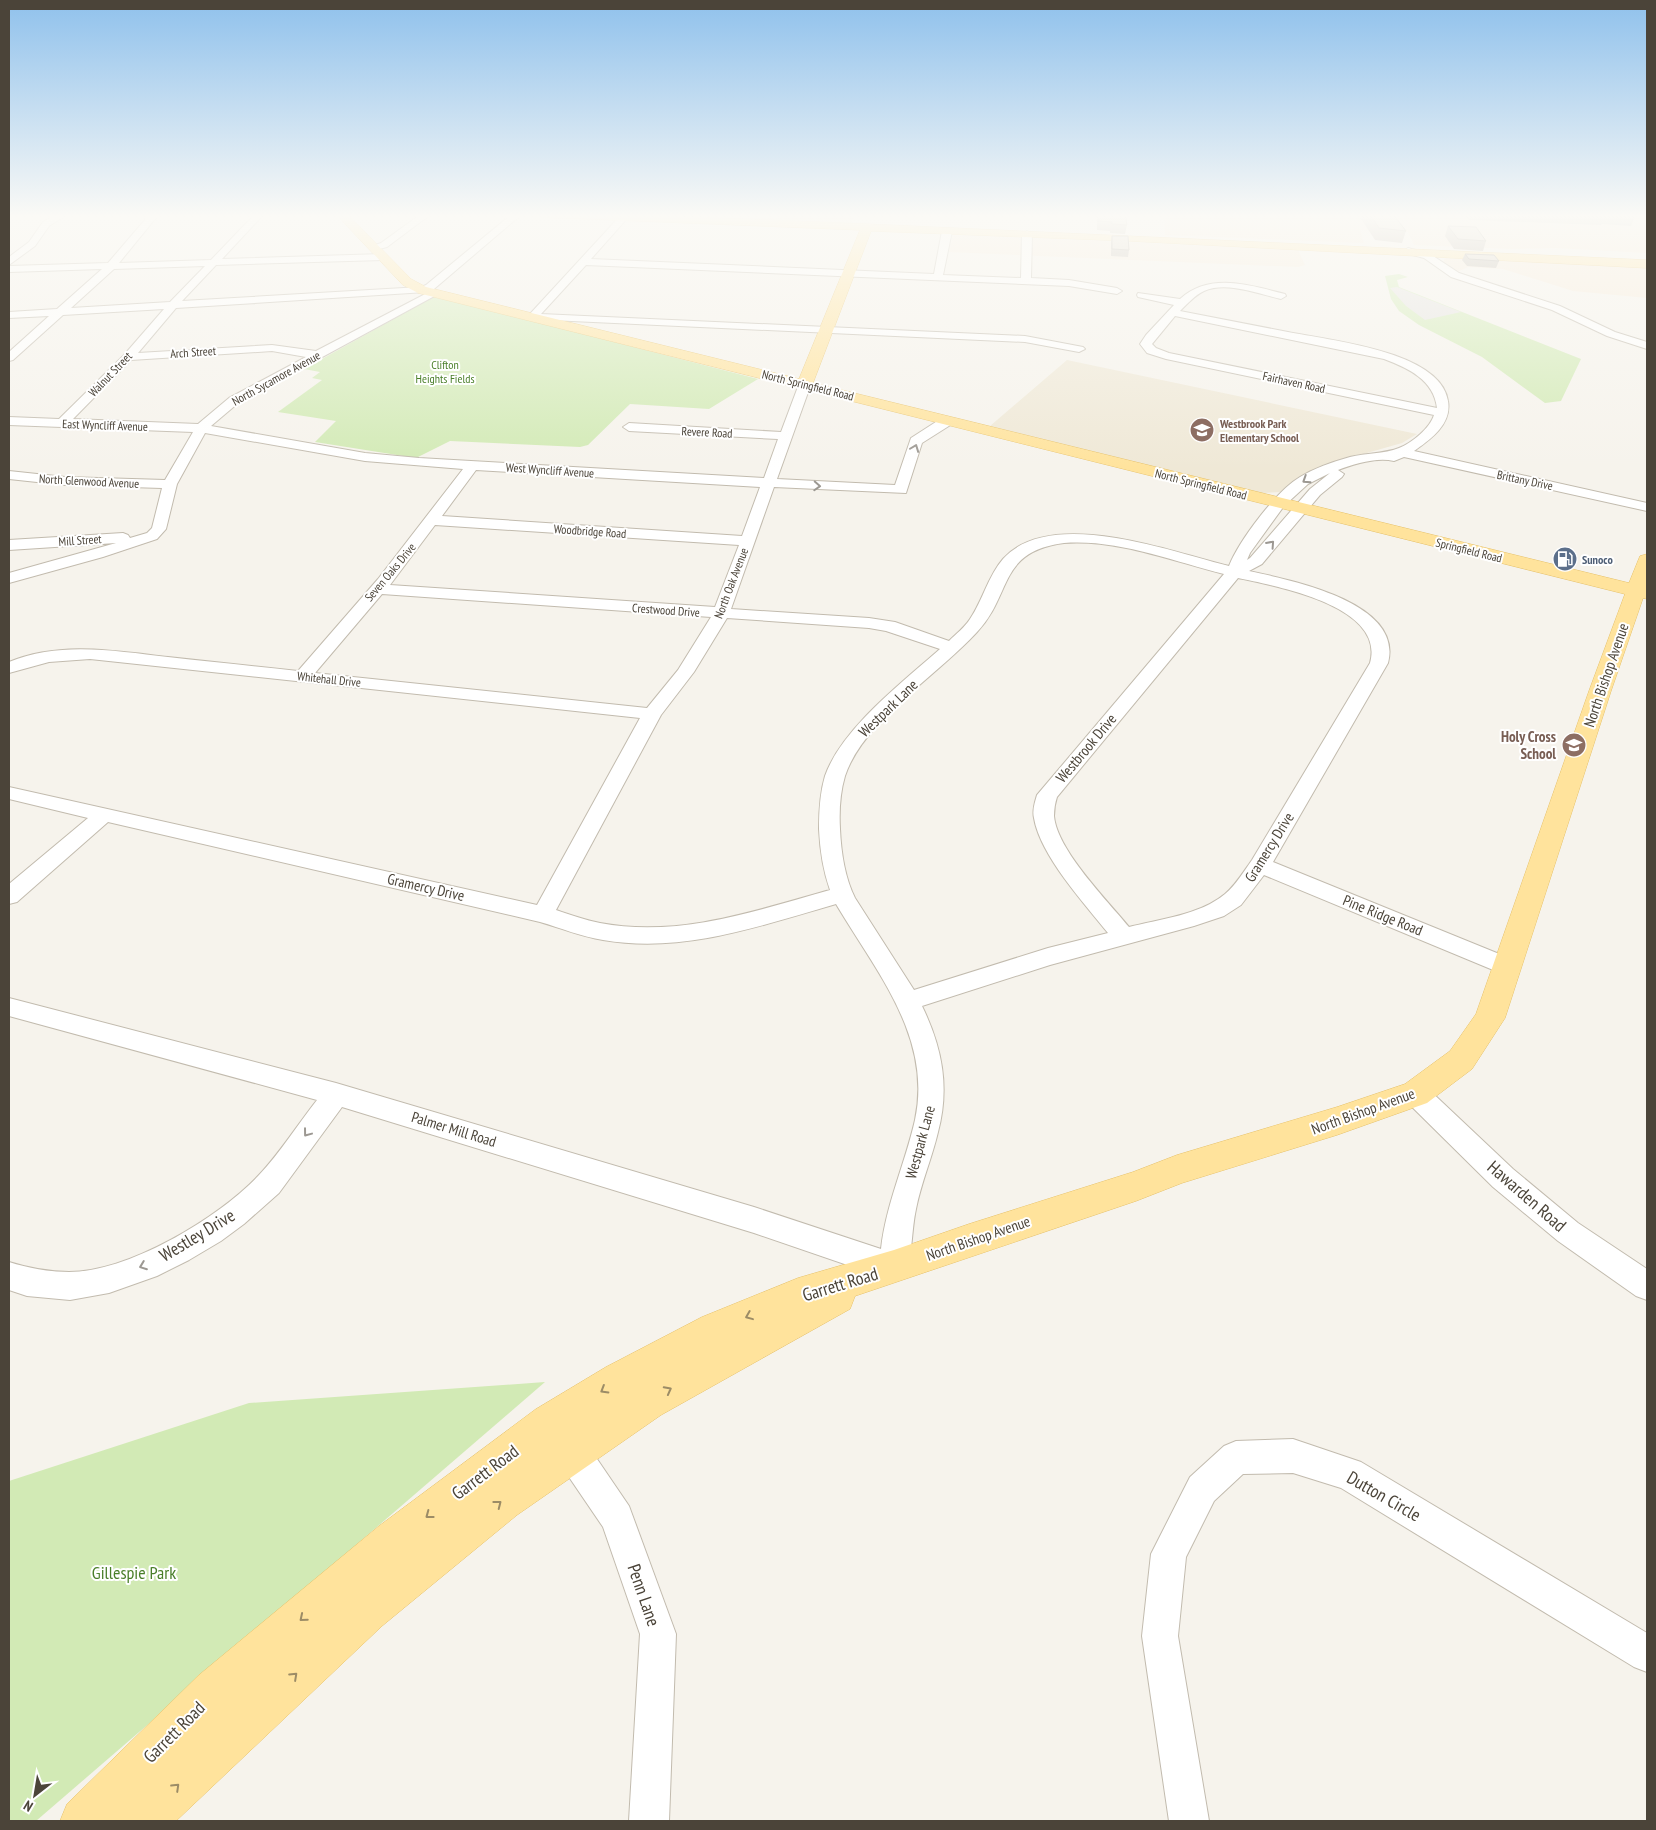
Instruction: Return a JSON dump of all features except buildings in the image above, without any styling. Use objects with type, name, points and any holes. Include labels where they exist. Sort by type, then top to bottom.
[{"type":"main road","name":"North Springfield Road","points":[[460,299],[1302,509]]},
{"type":"main road","name":"North Oak Avenue","points":[[805,384],[838,299]]},
{"type":"main road","name":"Springfield Road","points":[[1302,509],[1641,592]]},
{"type":"main road","name":"North Bishop Avenue","points":[[894,1267],[969,1240],[1136,1186],[1177,1170],[1337,1122],[1416,1094],[1460,1060],[1490,1018],[1506,966],[1641,592],[1647,560]]},
{"type":"main road","name":"Garrett Road","points":[[140,1821],[366,1610],[502,1500],[561,1437],[620,1380],[715,1330],[798,1296],[894,1267]]},
{"type":"main road","name":"Garrett Road","points":[[84,1821],[215,1691],[394,1541],[561,1437]]},
{"type":"street","points":[[9,358],[74,299]]},
{"type":"street","name":"Walnut Street","points":[[62,423],[128,356],[177,299]]},
{"type":"street","points":[[9,315],[283,299]]},
{"type":"street","name":"North Sycamore Avenue","points":[[152,536],[159,530],[170,484],[200,428],[239,397],[416,299]]},
{"type":"street","points":[[533,317],[550,299]]},
{"type":"street","points":[[1164,299],[1182,303]]},
{"type":"street","points":[[1187,299],[1174,313],[1368,351],[1399,360],[1414,367],[1428,378],[1440,394],[1444,407],[1442,413]]},
{"type":"street","points":[[1530,299],[1556,308],[1610,334],[1647,346]]},
{"type":"street","name":"Fairhaven Road","points":[[1174,313],[1150,338],[1146,344],[1147,347],[1166,356],[1442,413]]},
{"type":"street","points":[[533,317],[1025,339],[1079,349]]},
{"type":"street","name":"Arch Street","points":[[128,356],[264,348],[284,349],[318,355]]},
{"type":"street","name":"North Oak Avenue","points":[[543,914],[652,714],[685,672],[721,614],[805,384]]},
{"type":"street","name":"Westbrook Drive","points":[[1234,572],[1256,561],[1315,492],[1332,477],[1384,462],[1402,452],[1431,430],[1439,422],[1442,413]]},
{"type":"street","name":"West Wyncliff Avenue","points":[[200,428],[365,457],[901,490],[916,441],[947,421]]},
{"type":"street","name":"East Wyncliff Avenue","points":[[9,422],[200,428]]},
{"type":"street","name":"Revere Road","points":[[629,427],[786,436]]},
{"type":"street","name":"Westbrook Drive","points":[[1124,937],[1058,851],[1048,831],[1044,817],[1047,795],[1234,572],[1242,552],[1279,503],[1303,481],[1326,469],[1354,460],[1402,452]]},
{"type":"street","name":"Brittany Drive","points":[[1402,452],[1647,507]]},
{"type":"street","name":"Seven Oaks Drive","points":[[303,676],[377,589],[473,465]]},
{"type":"street","name":"North Glenwood Avenue","points":[[9,475],[65,481],[170,484]]},
{"type":"street","name":"Woodbridge Road","points":[[432,520],[747,541]]},
{"type":"street","points":[[9,578],[98,554],[152,536]]},
{"type":"street","name":"Mill Street","points":[[9,545],[152,536]]},
{"type":"street","name":"Westpark Lane","points":[[894,1267],[895,1240],[906,1191],[932,1101],[931,1075],[927,1051],[908,1001],[842,894],[828,827],[828,812],[834,776],[862,731],[977,622],[1006,563],[1022,550],[1045,542],[1074,538],[1108,540],[1234,572]]},
{"type":"street","name":"Gramercy Drive","points":[[908,1001],[1048,957],[1191,919],[1216,910],[1233,899],[1260,864],[1379,663],[1381,650],[1376,634],[1371,626],[1345,607],[1316,594],[1234,572]]},
{"type":"street","name":"Crestwood Drive","points":[[377,589],[870,623],[889,626],[951,648]]},
{"type":"street","name":"Whitehall Drive","points":[[9,668],[32,659],[90,654],[652,714]]},
{"type":"street","name":"Gramercy Drive","points":[[9,793],[543,914],[602,932],[642,935],[694,933],[842,894]]},
{"type":"street","points":[[9,896],[106,814]]},
{"type":"street","name":"Pine Ridge Road","points":[[1260,864],[1506,966]]},
{"type":"street","name":"Palmer Mill Road","points":[[9,1006],[336,1094],[754,1220],[894,1267]]},
{"type":"street","name":"Westley Drive","points":[[9,1276],[27,1282],[70,1286],[109,1278],[147,1266],[179,1250],[234,1216],[269,1184],[336,1094]]},
{"type":"street","name":"Hawarden Road","points":[[1416,1094],[1504,1178],[1568,1232],[1647,1286]]},
{"type":"street","name":"Penn Lane","points":[[561,1437],[617,1518],[658,1634],[649,1821]]},
{"type":"street","name":"Dutton Circle","points":[[1189,1821],[1160,1636],[1169,1554],[1202,1489],[1236,1458],[1293,1456],[1349,1474],[1647,1654]]},
{"type":"shaded area","points":[[1400,299],[1429,299],[1461,312],[1425,320]]},
{"type":"shaded area","name":"Westbrook Park Elementary School","points":[[1067,360],[1417,434],[1402,443],[1321,466],[1307,473],[1282,492],[1262,493],[990,426]]},
{"type":"green space","name":"Clifton Heights Fields","points":[[429,299],[448,299],[758,379],[709,409],[630,404],[588,445],[580,447],[450,441],[416,458],[315,442],[336,421],[278,412],[322,380],[312,378],[320,372],[304,369]]},
{"type":"green space","points":[[1391,299],[1430,299],[1581,359],[1561,401],[1545,403],[1482,357],[1419,325],[1399,311]]},
{"type":"green space","name":"Gillespie Park","points":[[545,1382],[36,1821],[9,1821],[9,1481],[249,1403]]},
{"type":"place","name":"Westbrook Park Elementary School","points":[[1202,430]]},
{"type":"place","name":"Sunoco","points":[[1565,559]]},
{"type":"place","name":"Holy Cross School","points":[[1574,745]]}]
